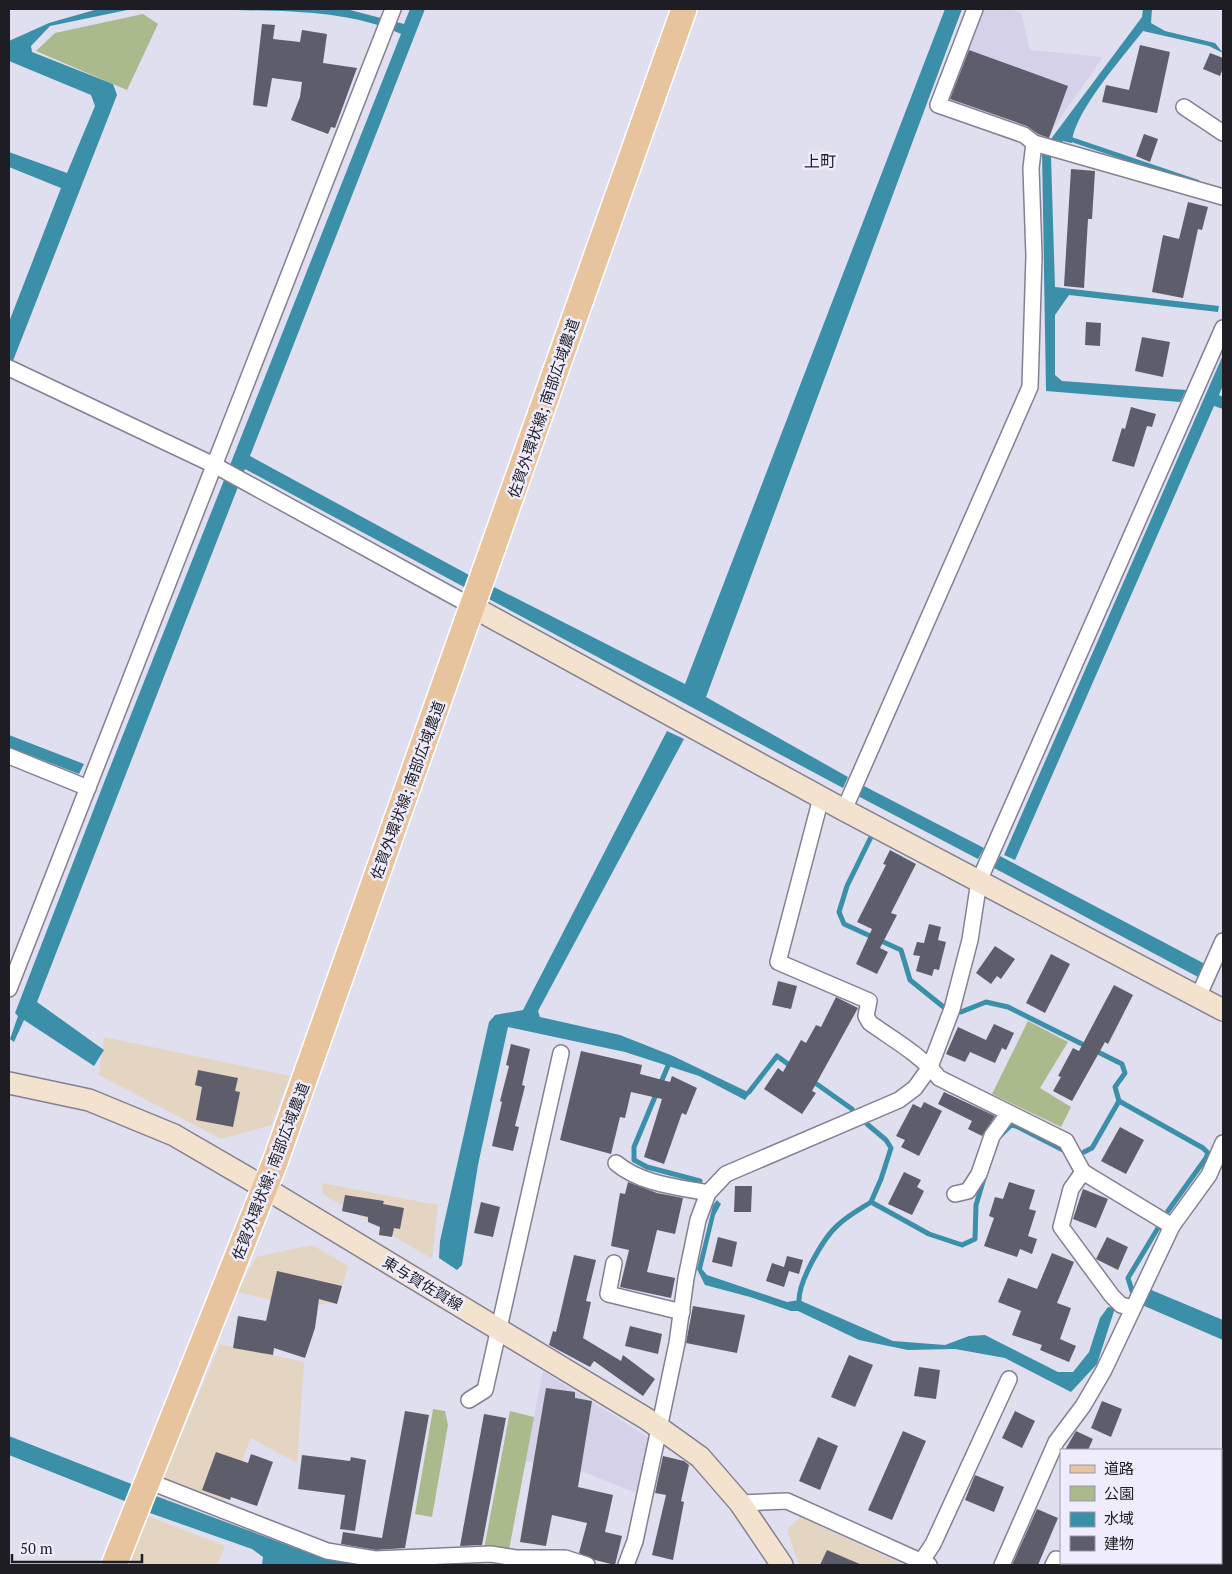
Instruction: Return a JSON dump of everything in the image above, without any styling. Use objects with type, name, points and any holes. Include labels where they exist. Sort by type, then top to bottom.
[{"type":"main road","name":"佐賀外環状線; 南部広域農道","points":[[114,1565],[265,1188],[684,9]]},
{"type":"main road","points":[[472,607],[821,798],[1223,1010]]},
{"type":"main road","name":"東与賀佐賀線","points":[[9,1083],[89,1100],[174,1135],[660,1427],[700,1457],[740,1503],[782,1565]]},
{"type":"street","points":[[975,9],[938,105],[1024,135],[1034,143],[1223,197]]},
{"type":"street","points":[[9,989],[88,788],[220,468],[384,31],[389,10]]},
{"type":"street","points":[[1184,107],[1223,133]]},
{"type":"street","points":[[844,810],[1030,387],[1034,256],[1031,168],[1034,143]]},
{"type":"street","points":[[626,1565],[635,1541],[660,1427],[698,1220],[708,1193],[726,1174],[899,1100],[915,1088],[930,1067],[952,1009],[970,940],[979,881],[1223,328]]},
{"type":"street","points":[[11,369],[220,468],[472,607]]},
{"type":"street","points":[[9,756],[88,788]]},
{"type":"street","points":[[821,798],[778,962],[869,1001],[866,1016],[870,1023],[930,1067],[939,1078],[1008,1114],[1066,1141],[1083,1172],[1172,1226]]},
{"type":"street","points":[[1198,997],[1223,940]]},
{"type":"street","points":[[469,1400],[485,1390],[561,1053]]},
{"type":"street","points":[[955,1194],[968,1191],[980,1174],[992,1136],[1008,1114]]},
{"type":"street","points":[[1002,1565],[1056,1442],[1084,1404],[1104,1370],[1172,1226],[1209,1175],[1223,1143]]},
{"type":"street","points":[[616,1163],[624,1170],[649,1181],[708,1193]]},
{"type":"street","points":[[1083,1172],[1072,1190],[1061,1227],[1112,1296],[1121,1305],[1133,1308]]},
{"type":"street","points":[[614,1263],[608,1294],[682,1312]]},
{"type":"street","points":[[740,1503],[787,1501],[924,1564],[1010,1379]]},
{"type":"street","points":[[148,1480],[327,1551],[375,1560],[491,1554],[516,1558],[565,1558],[587,1565]]},
{"type":"shaded area","points":[[980,9],[1010,9],[1021,13],[1030,50],[1103,57],[1047,137],[942,100]]},
{"type":"shaded area","points":[[104,1037],[290,1076],[271,1125],[221,1139],[99,1075]]},
{"type":"shaded area","points":[[322,1183],[438,1205],[432,1259],[323,1194]]},
{"type":"shaded area","points":[[312,1245],[348,1266],[338,1302],[299,1307],[238,1292],[256,1257]]},
{"type":"shaded area","points":[[220,1344],[304,1362],[297,1463],[251,1438],[224,1503],[163,1479]]},
{"type":"shaded area","points":[[543,1371],[649,1438],[636,1493],[584,1472],[525,1461]]},
{"type":"shaded area","points":[[148,1516],[225,1546],[217,1565],[128,1565]]},
{"type":"shaded area","points":[[800,1517],[904,1565],[799,1565],[787,1530]]},
{"type":"green space","points":[[143,14],[158,24],[127,90],[36,51],[55,33]]},
{"type":"green space","points":[[1028,1021],[1068,1042],[1040,1088],[1071,1107],[1061,1127],[992,1094]]},
{"type":"green space","points":[[433,1409],[445,1411],[448,1425],[432,1517],[415,1514]]},
{"type":"green space","points":[[510,1411],[534,1417],[509,1550],[484,1549]]},
{"type":"water","points":[[98,9],[132,9],[50,26],[31,46],[32,52],[113,84],[117,95],[9,371],[9,322],[61,188],[9,167],[9,152],[67,173],[95,106],[91,95],[9,61],[9,41],[49,23]]},
{"type":"water","points":[[206,9],[346,9],[404,24],[410,9],[425,9],[250,456],[469,575],[464,587],[245,469],[37,1002],[104,1050],[94,1066],[24,1020],[14,1042],[10,1039],[18,1016],[15,1013],[105,780],[401,34],[378,25],[330,15],[305,12]]},
{"type":"water","points":[[945,9],[962,9],[706,697],[848,777],[843,788],[489,599],[494,587],[685,684]]},
{"type":"water","points":[[1143,9],[1152,9],[1151,23],[1165,31],[1215,43],[1223,53],[1209,46],[1143,31],[1101,85],[1081,116],[1072,143],[1063,141],[1051,157],[1055,287],[1219,306],[1218,312],[1069,295],[1055,315],[1055,375],[1062,381],[1186,390],[1180,402],[1046,391],[1042,151],[1142,17]]},
{"type":"water","points":[[1223,355],[1223,385],[1219,395],[1223,397],[1223,409],[1214,406],[1015,860],[1004,855]]},
{"type":"water","points":[[667,731],[684,739],[538,1011],[540,1017],[620,1035],[673,1056],[750,1093],[745,1100],[699,1076],[625,1052],[508,1027],[478,1165],[462,1265],[457,1270],[439,1258],[440,1241],[489,1022],[495,1015],[523,1010]]},
{"type":"water","points":[[9,735],[84,764],[79,774],[9,747]]},
{"type":"water","points":[[862,785],[984,848],[978,859],[856,795]]},
{"type":"water","points":[[1000,856],[1205,964],[1198,977],[994,868]]},
{"type":"water","points":[[717,1200],[721,1204],[715,1215],[702,1269],[707,1275],[787,1302],[799,1300],[893,1341],[945,1345],[969,1336],[985,1335],[1058,1372],[1073,1372],[1089,1352],[1100,1318],[1108,1307],[1115,1308],[1097,1364],[1071,1392],[1005,1358],[955,1349],[908,1350],[859,1340],[798,1311],[791,1311],[750,1297],[705,1285],[697,1269],[713,1205]]},
{"type":"water","points":[[1149,1289],[1223,1320],[1223,1340],[1142,1305]]},
{"type":"water","points":[[9,1436],[134,1485],[127,1502],[9,1455]]},
{"type":"water","points":[[156,1496],[322,1558],[362,1565],[262,1565],[263,1557],[252,1549],[150,1513]]},
{"type":"building","points":[[262,24],[275,25],[273,39],[300,42],[302,30],[327,34],[323,63],[357,68],[335,128],[331,127],[328,134],[291,120],[300,97],[302,82],[272,78],[267,107],[253,105]]},
{"type":"building","points":[[1140,45],[1170,52],[1157,113],[1102,102],[1106,85],[1129,90]]},
{"type":"building","points":[[969,50],[1068,86],[1049,138],[1038,134],[1027,126],[950,99]]},
{"type":"building","points":[[1210,53],[1223,58],[1223,68],[1220,76],[1203,69]]},
{"type":"building","points":[[1144,134],[1158,139],[1150,162],[1136,156]]},
{"type":"building","points":[[1071,169],[1095,171],[1092,219],[1088,219],[1084,288],[1064,286]]},
{"type":"building","points":[[1188,202],[1208,207],[1202,230],[1198,229],[1183,298],[1152,292],[1163,235],[1179,239]]},
{"type":"building","points":[[1086,322],[1101,323],[1100,346],[1085,345]]},
{"type":"building","points":[[1142,337],[1170,342],[1163,377],[1135,371]]},
{"type":"building","points":[[1131,407],[1156,414],[1152,427],[1147,426],[1134,467],[1112,461],[1122,428],[1125,429]]},
{"type":"building","points":[[890,850],[916,864],[891,913],[897,915],[880,948],[888,952],[877,974],[856,964],[872,929],[857,922],[886,865],[883,864]]},
{"type":"building","points":[[929,924],[941,927],[938,940],[946,942],[939,970],[934,969],[932,976],[916,971],[920,956],[913,955],[917,942],[924,943]]},
{"type":"building","points":[[995,946],[1015,959],[1001,979],[997,976],[991,984],[976,973]]},
{"type":"building","points":[[1051,954],[1070,964],[1045,1013],[1026,1003]]},
{"type":"building","points":[[778,981],[797,986],[791,1009],[772,1005]]},
{"type":"building","points":[[1114,985],[1133,995],[1108,1044],[1105,1042],[1072,1101],[1053,1091],[1061,1077],[1058,1076],[1073,1048],[1079,1051]]},
{"type":"building","points":[[836,997],[858,1008],[812,1091],[816,1093],[802,1114],[764,1089],[778,1068],[783,1072],[801,1040],[806,1043],[816,1025],[821,1027]]},
{"type":"building","points":[[994,1024],[1014,1033],[1006,1050],[1002,1048],[995,1063],[970,1052],[965,1062],[946,1054],[958,1027],[986,1040]]},
{"type":"building","points":[[511,1044],[530,1049],[522,1085],[525,1086],[515,1126],[519,1127],[513,1151],[492,1146],[502,1102],[500,1101],[509,1066],[506,1065]]},
{"type":"building","points":[[581,1051],[642,1065],[640,1074],[670,1082],[672,1076],[697,1088],[686,1115],[682,1113],[664,1164],[644,1157],[662,1099],[631,1092],[625,1118],[620,1117],[611,1154],[560,1140]]},
{"type":"building","points":[[198,1070],[238,1078],[235,1091],[240,1092],[233,1127],[196,1120],[202,1087],[195,1085]]},
{"type":"building","points":[[944,1092],[995,1116],[982,1136],[968,1129],[972,1121],[938,1104]]},
{"type":"building","points":[[924,1102],[942,1111],[919,1156],[901,1147],[905,1140],[896,1136],[913,1104],[921,1108]]},
{"type":"building","points":[[1120,1127],[1144,1140],[1126,1174],[1101,1161]]},
{"type":"building","points":[[904,1172],[921,1180],[917,1187],[924,1191],[912,1215],[888,1204]]},
{"type":"building","points":[[628,1182],[657,1193],[683,1198],[675,1234],[657,1230],[647,1272],[675,1278],[671,1298],[620,1287],[629,1250],[611,1246],[620,1193],[625,1194]]},
{"type":"building","points":[[1009,1182],[1035,1190],[1029,1209],[1036,1211],[1028,1236],[1037,1239],[1032,1254],[1020,1249],[1017,1257],[984,1246],[994,1218],[989,1216],[995,1197],[1003,1199]]},
{"type":"building","points":[[735,1186],[752,1186],[751,1212],[734,1212]]},
{"type":"building","points":[[1083,1189],[1108,1199],[1096,1228],[1073,1219]]},
{"type":"building","points":[[345,1195],[384,1201],[383,1204],[404,1208],[400,1229],[394,1228],[392,1237],[379,1235],[380,1227],[368,1222],[368,1217],[342,1211]]},
{"type":"building","points":[[481,1202],[500,1207],[493,1237],[474,1233]]},
{"type":"building","points":[[718,1237],[737,1242],[732,1267],[712,1262]]},
{"type":"building","points":[[1107,1237],[1128,1247],[1118,1270],[1096,1259]]},
{"type":"building","points":[[1052,1253],[1074,1262],[1057,1303],[1071,1308],[1060,1339],[1076,1346],[1069,1362],[1040,1350],[1042,1345],[1012,1335],[1021,1311],[998,1302],[1008,1278],[1037,1289]]},
{"type":"building","points":[[574,1255],[596,1260],[586,1301],[591,1302],[583,1338],[621,1361],[623,1355],[655,1379],[643,1396],[594,1361],[590,1367],[549,1345],[553,1331],[556,1332]]},
{"type":"building","points":[[787,1256],[803,1260],[799,1274],[789,1271],[784,1287],[766,1281],[772,1263],[784,1267]]},
{"type":"building","points":[[277,1271],[342,1286],[337,1304],[319,1299],[315,1328],[305,1358],[274,1348],[273,1355],[233,1348],[238,1316],[266,1321]]},
{"type":"building","points":[[693,1306],[745,1315],[737,1353],[686,1343]]},
{"type":"building","points":[[630,1326],[662,1334],[658,1354],[625,1346]]},
{"type":"building","points":[[849,1355],[873,1365],[855,1407],[831,1397]]},
{"type":"building","points":[[919,1367],[940,1370],[936,1399],[914,1396]]},
{"type":"building","points":[[546,1388],[575,1392],[575,1398],[592,1401],[578,1487],[613,1495],[605,1532],[622,1536],[615,1565],[595,1560],[579,1553],[587,1523],[552,1515],[546,1546],[520,1542]]},
{"type":"building","points":[[1102,1401],[1122,1409],[1111,1437],[1091,1428]]},
{"type":"building","points":[[405,1411],[429,1415],[405,1548],[376,1550],[341,1544],[343,1532],[382,1538]]},
{"type":"building","points":[[1015,1411],[1035,1421],[1022,1448],[1002,1438]]},
{"type":"building","points":[[484,1414],[506,1418],[482,1545],[460,1546]]},
{"type":"building","points":[[903,1431],[926,1441],[892,1520],[868,1510]]},
{"type":"building","points":[[1076,1431],[1093,1439],[1088,1449],[1066,1449]]},
{"type":"building","points":[[818,1437],[838,1446],[820,1490],[799,1481]]},
{"type":"building","points":[[216,1452],[248,1463],[251,1454],[273,1462],[257,1506],[231,1497],[230,1500],[202,1490]]},
{"type":"building","points":[[302,1455],[350,1461],[351,1457],[366,1460],[355,1531],[340,1529],[345,1495],[298,1489]]},
{"type":"building","points":[[663,1456],[684,1461],[689,1465],[681,1501],[684,1502],[673,1560],[652,1555],[666,1495],[655,1493]]},
{"type":"building","points":[[975,1475],[1004,1487],[994,1512],[965,1500]]},
{"type":"building","points":[[1037,1509],[1058,1518],[1038,1565],[1012,1565]]},
{"type":"building","points":[[827,1550],[862,1565],[820,1565]]},
{"type":"waterway","points":[[1067,138],[1197,182]]},
{"type":"waterway","points":[[871,837],[847,886],[839,912],[844,924],[901,950],[910,980],[946,1009]]},
{"type":"waterway","points":[[961,1012],[986,1002],[1008,1007],[1122,1064],[1125,1073],[1115,1087],[1119,1101]]},
{"type":"waterway","points":[[749,1092],[777,1056],[792,1067]]},
{"type":"waterway","points":[[670,1061],[634,1147],[634,1160],[647,1167],[700,1181]]},
{"type":"waterway","points":[[811,1080],[852,1109]]},
{"type":"waterway","points":[[1084,1152],[1092,1148],[1119,1101],[1203,1148],[1208,1153],[1206,1158],[1168,1211]]},
{"type":"waterway","points":[[867,1124],[886,1140],[891,1148],[871,1202]]},
{"type":"waterway","points":[[1001,1135],[1011,1125],[1016,1126],[1063,1150]]},
{"type":"waterway","points":[[799,1300],[807,1271],[832,1231],[871,1202],[929,1234],[962,1245],[975,1239],[976,1205],[985,1175]]},
{"type":"waterway","points":[[1132,1291],[1128,1278],[1158,1228]]},
{"type":"district","name":"上町","points":[[820,161]]}]
